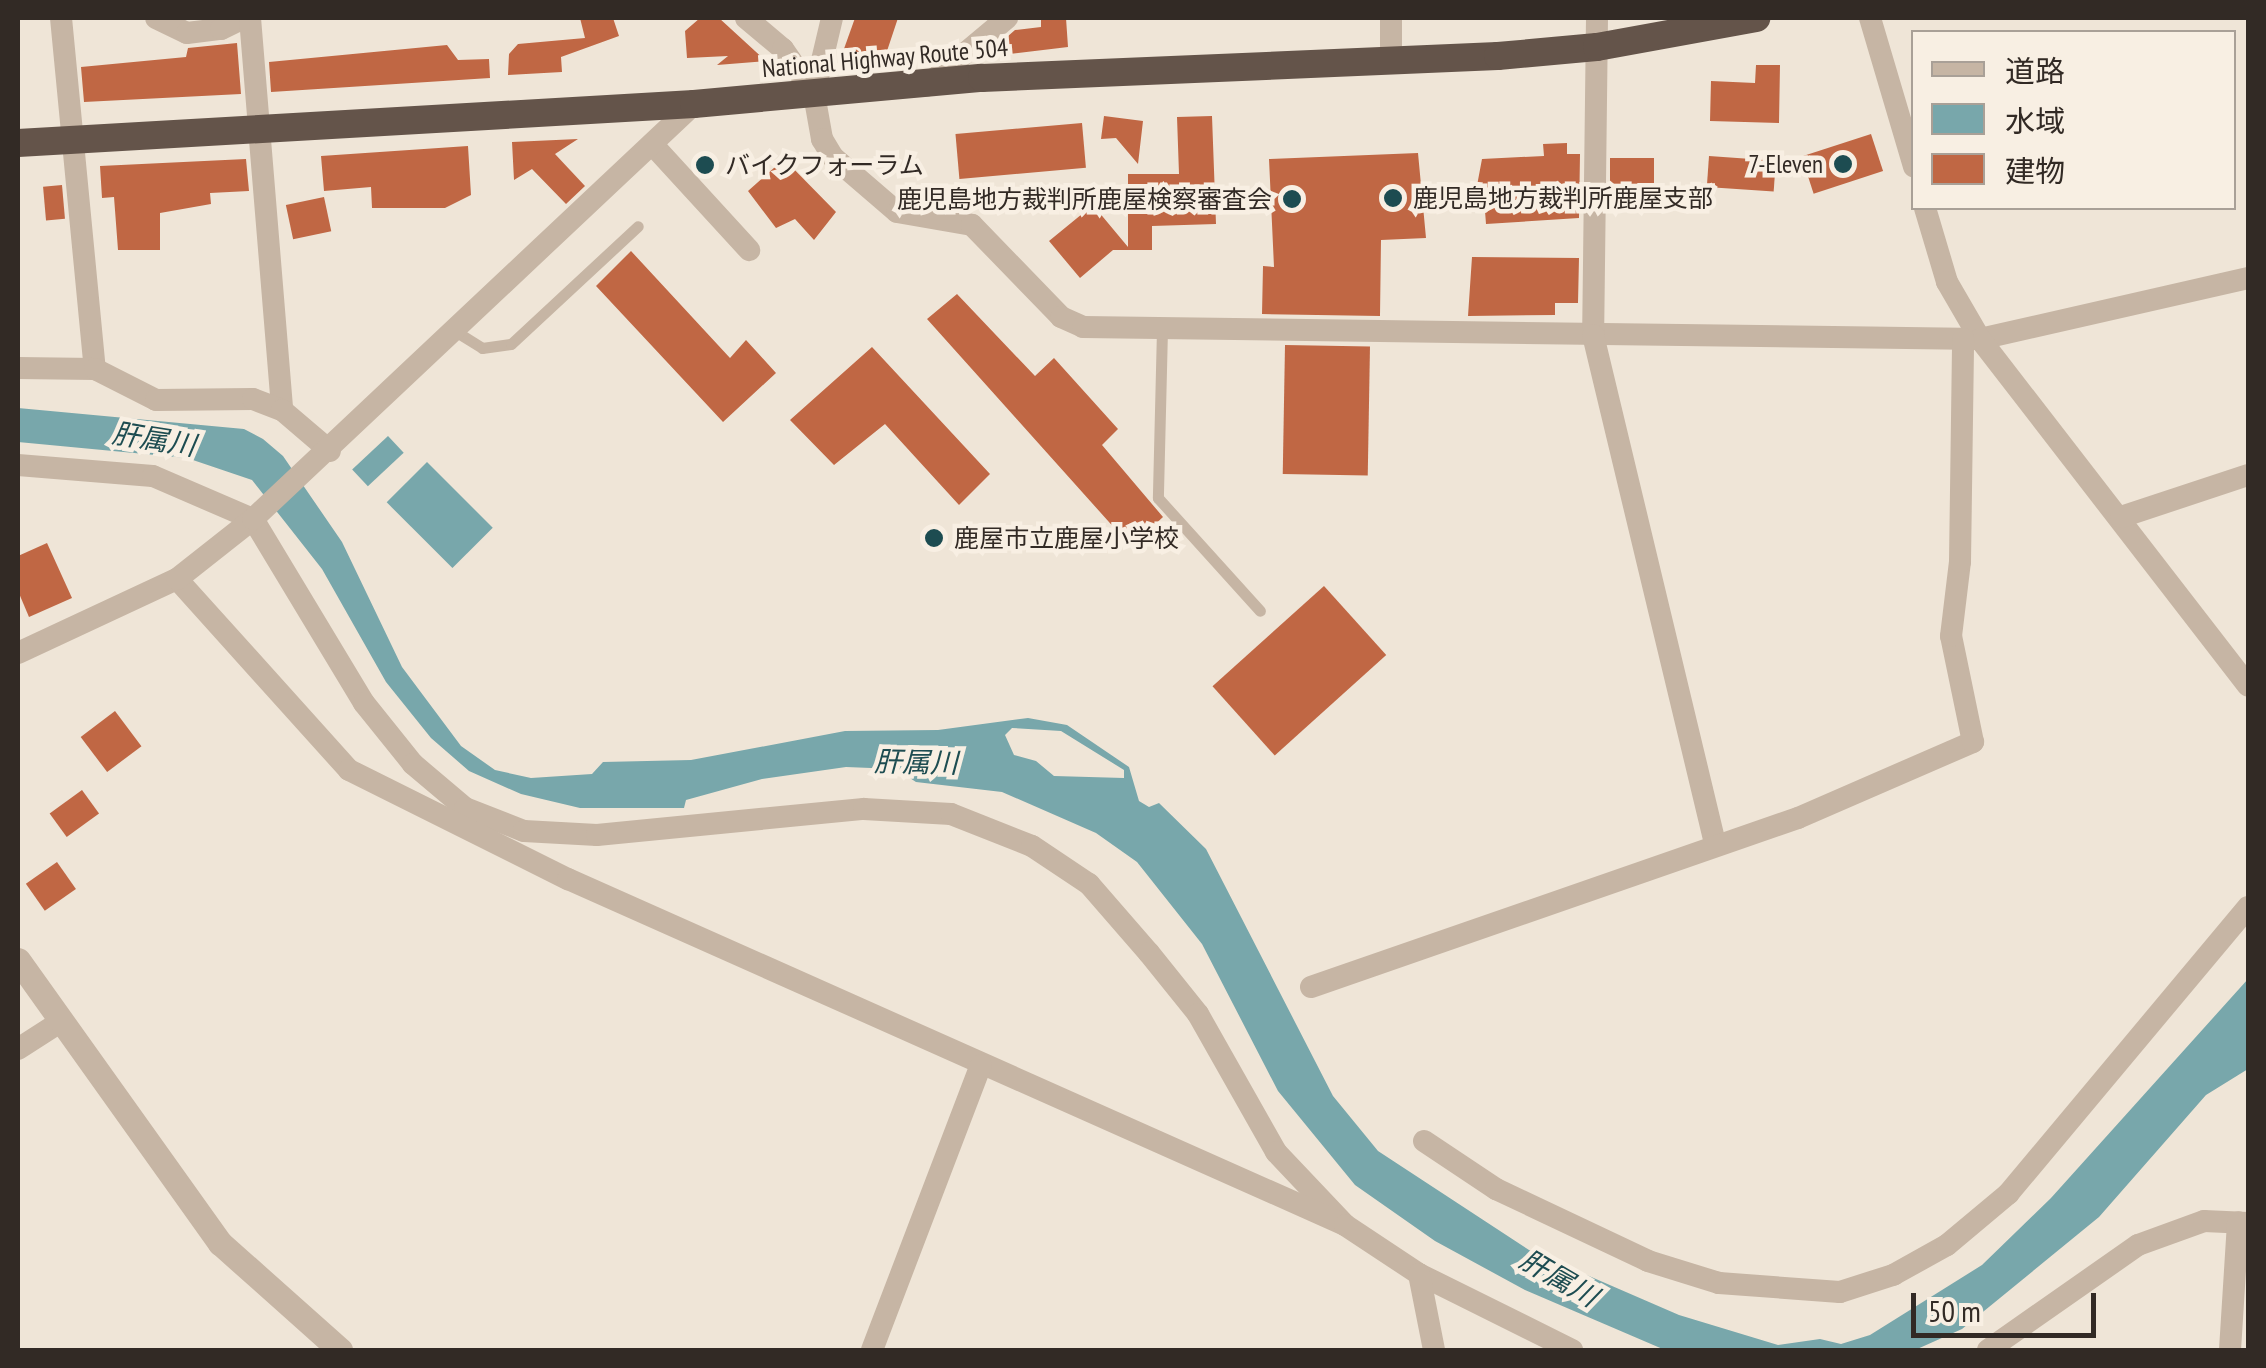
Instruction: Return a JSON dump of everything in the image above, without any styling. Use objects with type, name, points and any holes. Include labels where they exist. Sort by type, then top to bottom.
[{"type":"highway","name":"National Highway Route 504","points":[[18,142],[694,104],[982,78],[1391,61],[1597,47],[1756,18]]},
{"type":"street","points":[[61,18],[95,369]]},
{"type":"street","points":[[156,18],[187,33],[222,29],[247,18],[255,129],[266,158],[282,410]]},
{"type":"street","points":[[746,18],[783,48],[814,94]]},
{"type":"street","points":[[832,18],[814,94],[822,139],[833,157],[897,212],[972,225],[1061,317],[1084,327],[1972,339],[2248,278]]},
{"type":"street","points":[[926,86],[1007,18]]},
{"type":"street","points":[[1391,18],[1391,61]]},
{"type":"street","points":[[1597,18],[1593,335],[1715,843]]},
{"type":"street","points":[[1870,18],[1911,155]]},
{"type":"street","points":[[18,653],[177,579],[253,519],[330,452],[694,104]]},
{"type":"street","points":[[652,144],[749,250]]},
{"type":"street","points":[[1926,210],[1947,282],[1972,339],[2121,517],[2248,686]]},
{"type":"street","points":[[1311,987],[1715,843],[1798,818],[1973,742],[1951,636],[1960,562],[1972,339]]},
{"type":"street","points":[[18,368],[95,369],[156,400],[253,399],[282,410],[330,452]]},
{"type":"street","points":[[18,465],[153,476],[200,490],[253,519],[364,702],[413,764],[465,808],[524,831],[597,836],[864,809],[952,814],[1032,846],[1089,884],[1149,952],[1198,1014],[1276,1152],[1345,1225]]},
{"type":"street","points":[[2121,517],[2248,474]]},
{"type":"street","points":[[177,579],[349,770],[568,879],[1345,1225],[1418,1274],[1569,1350]]},
{"type":"street","points":[[1424,1141],[1496,1189],[1648,1261],[1719,1284],[1840,1292],[1893,1274],[1948,1245],[2008,1194],[2248,907]]},
{"type":"street","points":[[18,960],[220,1243],[340,1350]]},
{"type":"street","points":[[18,1049],[60,1022]]},
{"type":"street","points":[[872,1350],[981,1065]]},
{"type":"street","points":[[1999,1347],[2138,1245],[2204,1221],[2243,1222],[2230,1350]]},
{"type":"street","points":[[1418,1274],[1434,1350]]},
{"type":"lane","points":[[455,331],[482,348],[511,344],[638,226]]},
{"type":"lane","points":[[1162,329],[1158,498],[1260,611]]},
{"type":"water","name":"肝属川","points":[[18,408],[244,429],[263,439],[283,456],[342,542],[402,667],[461,746],[495,770],[531,778],[592,774],[603,762],[691,760],[845,731],[938,730],[1028,718],[1067,725],[1129,767],[1139,801],[1149,807],[1159,803],[1206,849],[1333,1096],[1378,1151],[1529,1250],[1679,1315],[1778,1345],[1820,1339],[1841,1344],[1870,1335],[1982,1265],[2051,1198],[2248,979],[2248,1069],[2206,1095],[2099,1217],[1962,1329],[1915,1350],[1665,1350],[1525,1290],[1435,1241],[1355,1185],[1278,1091],[1202,944],[1137,862],[1096,833],[1002,792],[916,782],[896,769],[846,767],[762,779],[686,800],[684,808],[580,808],[521,794],[469,771],[431,738],[386,682],[322,569],[252,480],[187,458],[18,442]],"holes":[[[1012,728],[1061,731],[1124,770],[1124,778],[1054,776],[1036,761],[1014,755],[1005,735]]]},
{"type":"water","points":[[388,436],[404,453],[368,486],[352,469]]},
{"type":"water","points":[[427,462],[493,528],[452,568],[387,502]]},
{"type":"building","points":[[580,18],[613,18],[619,36],[561,57],[562,72],[508,75],[509,54],[518,44],[585,38]]},
{"type":"building","points":[[700,18],[719,18],[766,61],[717,65],[728,56],[687,58],[685,31]]},
{"type":"building","points":[[855,18],[898,18],[886,54],[840,60]]},
{"type":"building","points":[[1041,18],[1066,18],[1068,47],[984,57],[1015,30],[1041,27]]},
{"type":"building","points":[[237,43],[241,94],[84,102],[81,67],[186,57],[188,48]]},
{"type":"building","points":[[447,45],[458,60],[489,59],[490,78],[271,92],[269,62]]},
{"type":"building","points":[[1756,65],[1780,65],[1779,123],[1710,121],[1711,81],[1755,83]]},
{"type":"building","points":[[1104,116],[1143,121],[1138,164],[1116,138],[1101,139]]},
{"type":"building","points":[[1212,116],[1216,224],[1152,226],[1152,250],[1113,250],[1080,278],[1049,241],[1093,205],[1128,247],[1128,174],[1179,174],[1177,117]]},
{"type":"building","points":[[1082,123],[1086,168],[959,179],[955,134]]},
{"type":"building","name":"7-Eleven","points":[[1871,134],[1883,171],[1814,194],[1802,157]]},
{"type":"building","points":[[578,139],[555,154],[585,186],[566,204],[532,169],[514,180],[512,142]]},
{"type":"building","points":[[1567,143],[1567,154],[1580,154],[1579,218],[1486,224],[1485,211],[1472,212],[1482,159],[1544,156],[1543,144]]},
{"type":"building","points":[[468,146],[471,195],[445,208],[372,208],[371,187],[324,191],[321,156]]},
{"type":"building","points":[[1418,153],[1426,238],[1381,240],[1380,316],[1262,314],[1263,266],[1274,267],[1269,159]]},
{"type":"building","points":[[1709,156],[1776,161],[1774,192],[1707,187]]},
{"type":"building","points":[[1610,158],[1654,158],[1654,184],[1610,184]]},
{"type":"building","points":[[246,159],[249,191],[210,193],[211,204],[160,213],[160,250],[118,250],[114,197],[102,198],[100,166]]},
{"type":"building","points":[[784,159],[836,212],[814,240],[795,219],[776,228],[748,191]]},
{"type":"building","points":[[62,185],[65,219],[46,221],[43,187]]},
{"type":"building","points":[[324,197],[331,231],[293,239],[286,205]]},
{"type":"building","points":[[631,251],[730,358],[746,340],[776,373],[723,422],[596,286]]},
{"type":"building","points":[[1472,257],[1579,258],[1578,303],[1555,303],[1555,315],[1468,316]]},
{"type":"building","points":[[957,294],[1035,376],[1054,358],[1118,429],[1102,445],[1163,517],[1137,541],[1132,535],[1126,541],[927,319]]},
{"type":"building","points":[[1285,345],[1370,346],[1368,475],[1283,474]]},
{"type":"building","points":[[872,347],[990,474],[959,505],[885,424],[834,465],[790,420]]},
{"type":"building","points":[[47,543],[72,598],[29,617],[18,591],[18,556]]},
{"type":"building","points":[[1324,586],[1386,655],[1275,755],[1213,686]]},
{"type":"building","points":[[115,711],[141,746],[107,772],[81,737]]},
{"type":"building","points":[[82,790],[99,813],[67,837],[50,814]]},
{"type":"building","points":[[57,862],[76,889],[45,911],[26,884]]},
{"type":"place","name":"7-Eleven","points":[[1843,164]]},
{"type":"place","name":"バイクフォーラム","points":[[705,165]]},
{"type":"place","name":"鹿児島地方裁判所鹿屋支部","points":[[1393,198]]},
{"type":"place","name":"鹿児島地方裁判所鹿屋検察審査会","points":[[1292,199]]},
{"type":"place","name":"鹿屋市立鹿屋小学校","points":[[934,538]]}]
